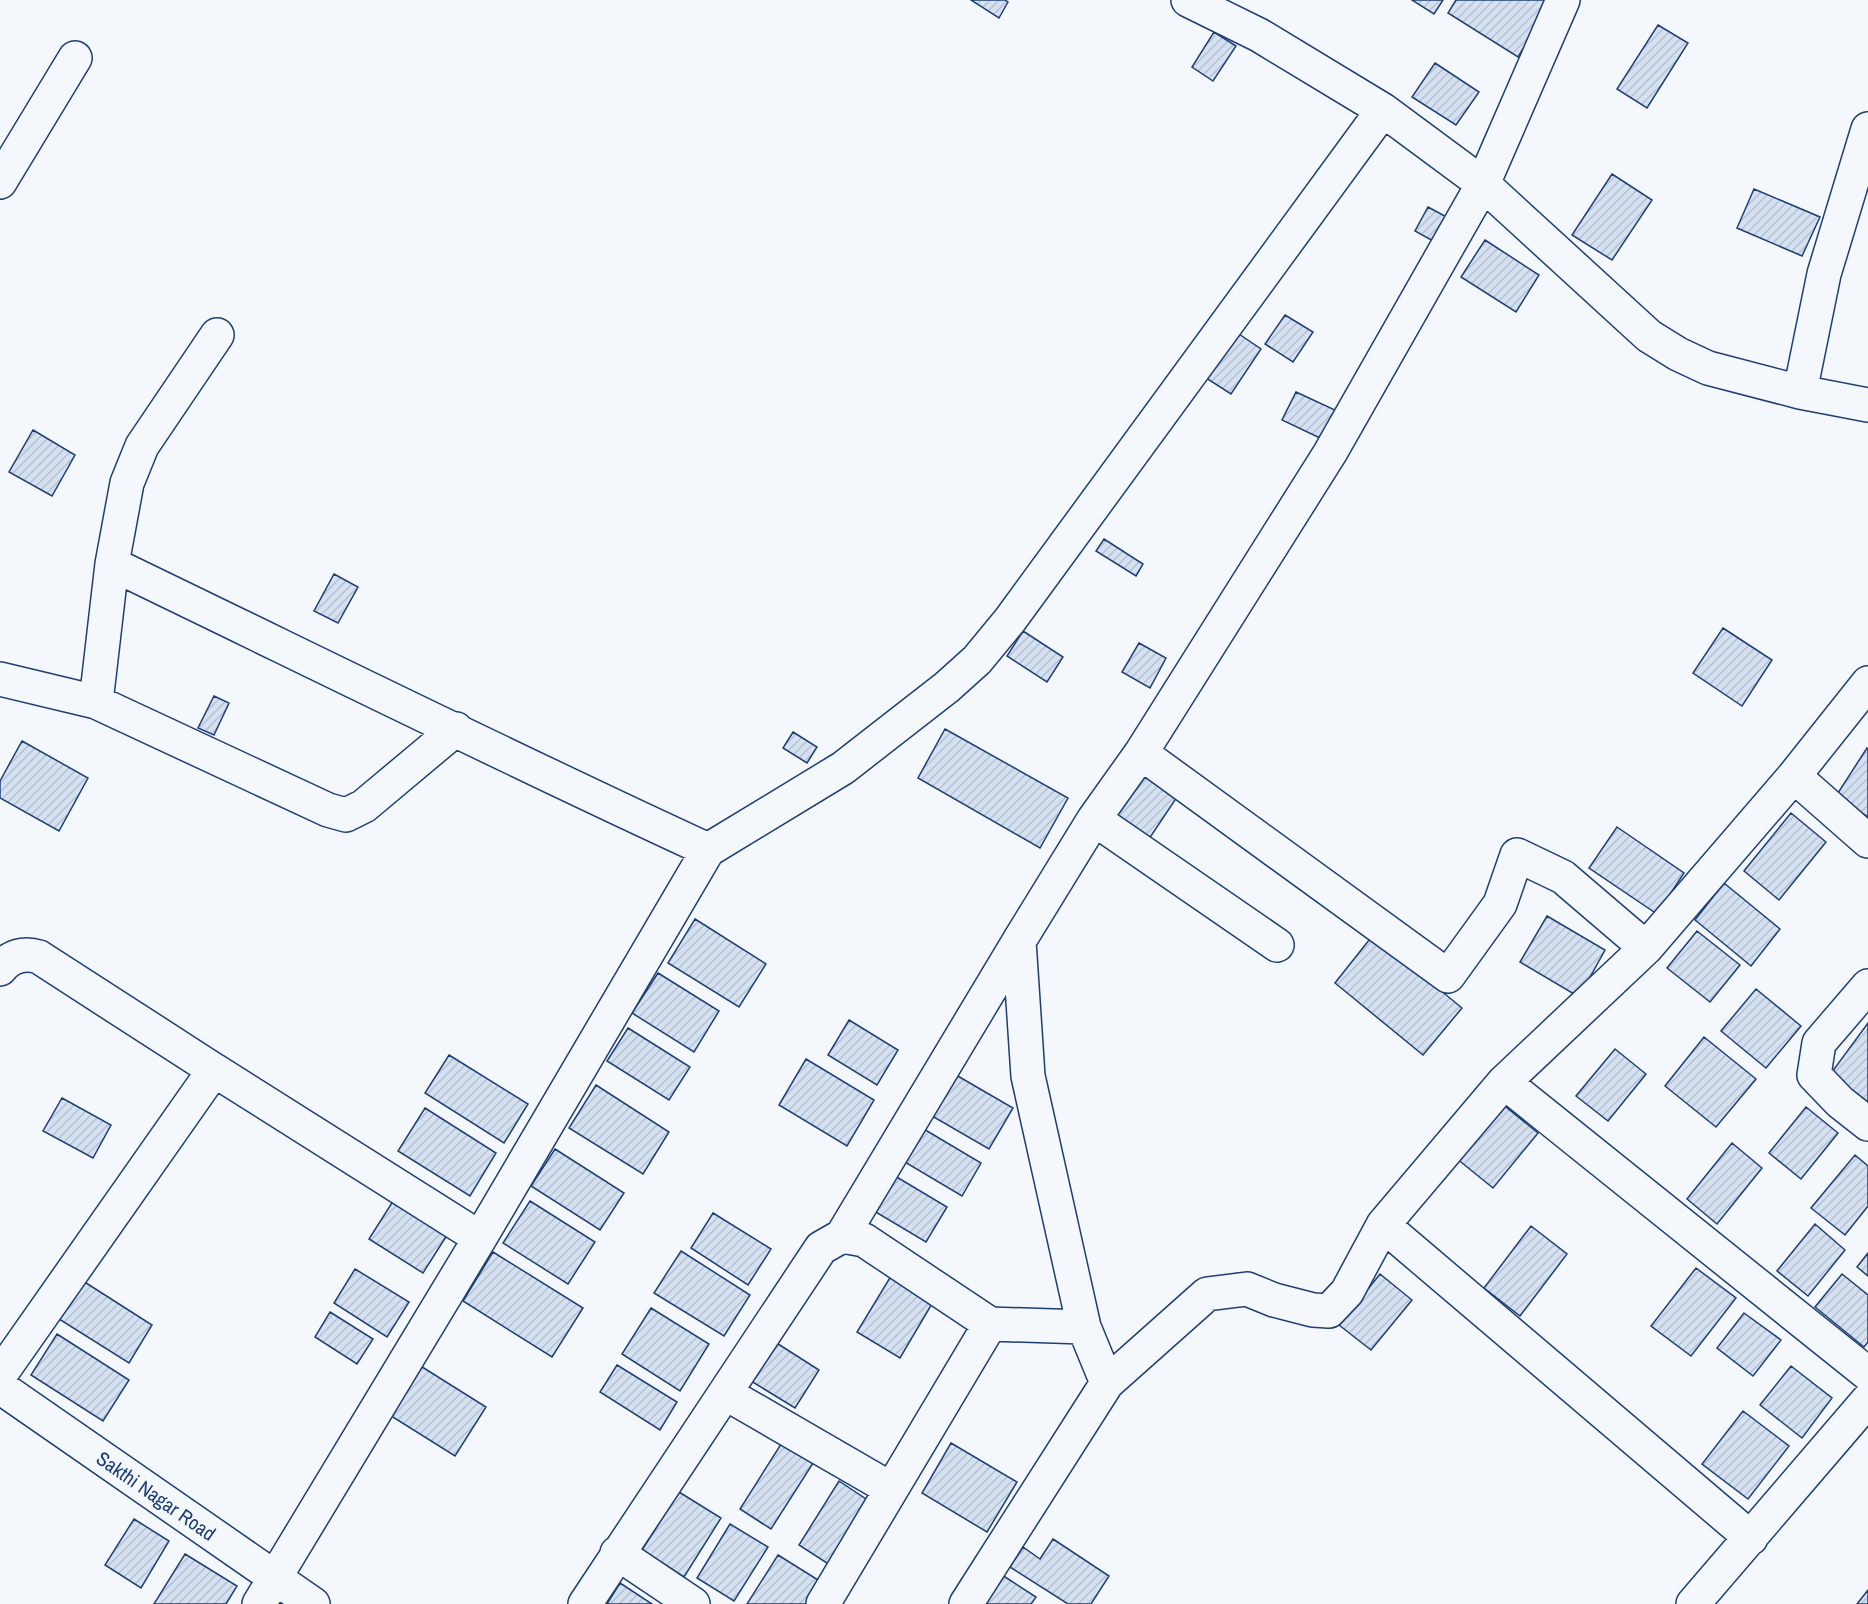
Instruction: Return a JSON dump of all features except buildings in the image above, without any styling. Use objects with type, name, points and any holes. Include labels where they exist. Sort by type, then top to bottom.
[{"type":"street","points":[[1188,0],[1259,35],[1383,110],[1483,184],[1649,336],[1678,354],[1707,368],[1800,392],[1868,405]]},
{"type":"street","points":[[585,1604],[821,1248],[842,1236],[1018,941],[1094,819],[1141,753],[1330,453],[1483,184],[1563,0]]},
{"type":"street","points":[[0,182],[75,58]]},
{"type":"street","points":[[267,1591],[480,1238],[708,850],[843,768],[947,687],[977,660],[1010,620],[1383,110]]},
{"type":"street","points":[[1800,392],[1824,274],[1868,129]]},
{"type":"street","points":[[96,702],[112,564],[127,483],[142,446],[217,335]]},
{"type":"street","points":[[112,564],[456,729],[545,775],[708,850]]},
{"type":"street","points":[[0,679],[96,702],[328,810],[346,815],[364,806],[456,729]]},
{"type":"street","points":[[966,1604],[1107,1383],[1207,1294],[1247,1289],[1274,1300],[1313,1310],[1329,1311],[1347,1292],[1383,1225],[1504,1082],[1646,948],[1794,776],[1868,683]]},
{"type":"street","points":[[1141,753],[1448,976],[1500,904],[1517,855],[1563,878],[1646,948]]},
{"type":"street","points":[[1794,776],[1868,841]]},
{"type":"street","points":[[1094,819],[1276,945]]},
{"type":"street","points":[[1018,941],[1028,1076],[1084,1327],[1107,1383]]},
{"type":"street","points":[[0,969],[17,956],[28,953],[39,957],[480,1238]]},
{"type":"street","points":[[1868,986],[1819,1043],[1814,1075],[1840,1102],[1868,1124]]},
{"type":"street","points":[[0,1375],[214,1070]]},
{"type":"street","points":[[1504,1082],[1868,1374]]},
{"type":"street","points":[[1383,1225],[1751,1538]]},
{"type":"street","points":[[842,1236],[864,1240],[990,1324],[1084,1327]]},
{"type":"street","points":[[824,1604],[990,1324]]},
{"type":"street","name":"Sakthi Nagar Road","points":[[0,1387],[267,1591],[313,1604]]},
{"type":"street","points":[[725,1393],[891,1489]]},
{"type":"street","points":[[1693,1604],[1868,1400]]},
{"type":"street","points":[[617,1553],[693,1604]]}]
